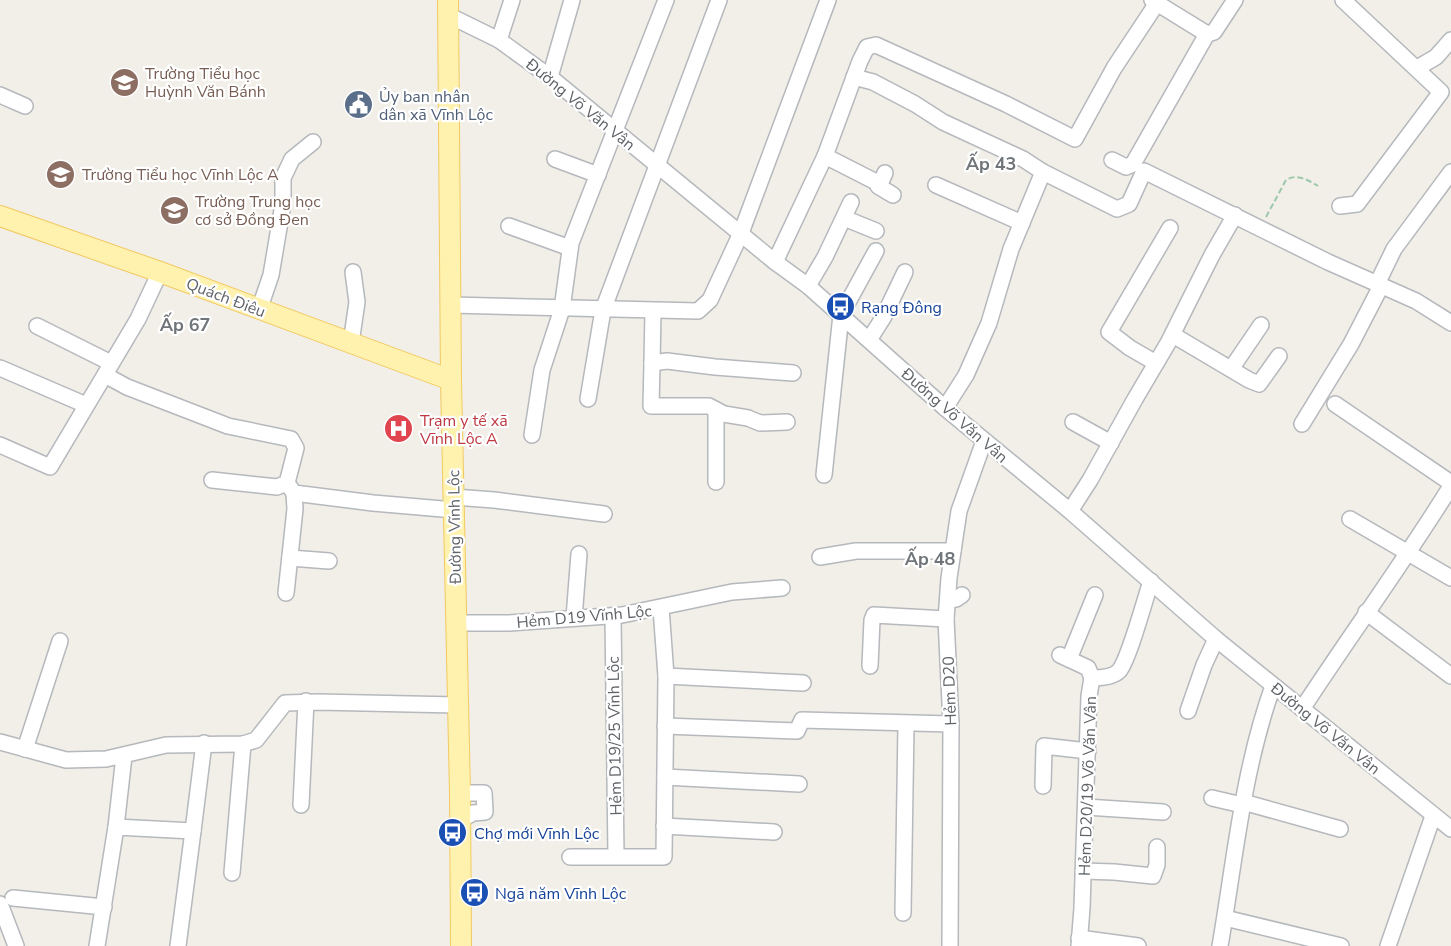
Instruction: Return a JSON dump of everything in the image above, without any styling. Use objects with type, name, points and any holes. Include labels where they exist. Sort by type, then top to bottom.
[{"type":"main road","name":"Đường Vĩnh Lộc","points":[[448,8],[451,380],[456,705],[460,792],[460,946]]},
{"type":"main road","name":"Quách Điêu","points":[[0,216],[160,272],[451,380]]},
{"type":"street","points":[[499,40],[513,0]]},
{"type":"street","points":[[550,77],[572,0]]},
{"type":"street","points":[[532,435],[542,370],[562,309],[570,248],[666,0]]},
{"type":"street","points":[[588,399],[603,310],[719,0]]},
{"type":"street","points":[[451,305],[699,311],[710,300],[741,233],[828,0]]},
{"type":"street","points":[[1112,160],[1126,167],[1133,164],[1207,34],[1214,32],[1235,0]]},
{"type":"street","points":[[1340,206],[1357,204],[1441,92],[1343,0]]},
{"type":"street","points":[[775,262],[825,156],[867,47],[876,45],[1006,104],[1075,139],[1154,2],[1207,34]]},
{"type":"street","name":"Đường Võ Văn Vân","points":[[448,8],[499,40],[550,77],[775,262],[808,286],[945,408],[1070,511],[1216,639],[1451,829]]},
{"type":"street","points":[[1417,68],[1437,57],[1451,40]]},
{"type":"street","points":[[854,77],[873,82],[943,122],[1023,159],[1043,172],[1117,209],[1129,204],[1144,171],[1258,228],[1416,301],[1451,323]]},
{"type":"street","points":[[0,95],[25,106]]},
{"type":"street","points":[[260,310],[271,274],[283,204],[283,178],[292,159],[313,142]]},
{"type":"street","points":[[825,156],[882,178],[878,186],[893,195]]},
{"type":"street","points":[[555,159],[598,175]]},
{"type":"street","points":[[945,408],[966,375],[989,323],[1011,249],[1043,172]]},
{"type":"street","points":[[1302,424],[1351,344],[1394,249],[1451,172]]},
{"type":"street","points":[[936,185],[1022,223]]},
{"type":"street","points":[[808,286],[825,257],[851,202]]},
{"type":"street","points":[[1070,511],[1112,443],[1173,335],[1234,215]]},
{"type":"street","points":[[844,218],[876,231]]},
{"type":"street","points":[[509,226],[570,248]]},
{"type":"street","points":[[1156,363],[1109,332],[1170,228]]},
{"type":"street","points":[[824,475],[841,315],[876,251]]},
{"type":"street","points":[[0,445],[50,467],[138,319],[160,272]]},
{"type":"street","points":[[351,344],[357,302],[353,272]]},
{"type":"street","points":[[869,340],[883,318],[905,272]]},
{"type":"street","points":[[653,310],[651,406],[709,406],[724,414],[748,417],[760,423],[787,422]]},
{"type":"street","points":[[1231,369],[1262,325]]},
{"type":"street","points":[[37,326],[108,369],[127,387],[228,426],[291,439],[296,448],[290,488],[295,509],[286,593]]},
{"type":"street","points":[[1173,335],[1259,384],[1279,356]]},
{"type":"street","points":[[652,363],[667,361],[793,373]]},
{"type":"street","points":[[0,368],[86,405]]},
{"type":"street","points":[[1302,709],[1365,612],[1450,491],[1335,404]]},
{"type":"street","points":[[716,410],[716,482]]},
{"type":"street","points":[[1073,422],[1112,443]]},
{"type":"street","name":"Hẻm D20","points":[[950,946],[951,724],[946,619],[956,598],[949,578],[959,511],[984,441]]},
{"type":"street","points":[[212,480],[290,488],[373,503],[454,503],[494,500],[603,514]]},
{"type":"street","points":[[1350,519],[1451,578]]},
{"type":"street","points":[[820,557],[856,551],[953,551]]},
{"type":"street","points":[[574,618],[579,554]]},
{"type":"street","points":[[290,558],[329,561]]},
{"type":"street","name":"Hẻm D20/19 Võ Văn Vân","points":[[1079,942],[1089,696],[1092,678],[1112,675],[1119,670],[1151,581]]},
{"type":"street","name":"Hẻm D19 Vĩnh Lộc","points":[[456,623],[509,623],[613,616],[662,608],[732,592],[782,588]]},
{"type":"street","points":[[1092,678],[1088,668],[1064,657],[1095,595]]},
{"type":"street","points":[[570,857],[616,856],[663,863],[666,676],[662,608]]},
{"type":"street","points":[[1365,612],[1451,676]]},
{"type":"street","points":[[870,666],[874,615],[946,619]]},
{"type":"street","name":"Hẻm D19/25 Vĩnh Lộc","points":[[613,616],[616,856]]},
{"type":"street","points":[[1188,711],[1216,639]]},
{"type":"street","points":[[25,749],[60,641]]},
{"type":"street","points":[[666,676],[802,683]]},
{"type":"street","points":[[1220,946],[1242,803],[1254,750],[1273,686]]},
{"type":"street","points":[[301,805],[306,701]]},
{"type":"street","points":[[0,742],[66,760],[106,759],[166,745],[243,744],[256,740],[285,703],[306,701],[456,705]]},
{"type":"street","points":[[665,726],[797,730],[802,720],[951,724]]},
{"type":"street","points":[[903,913],[906,724]]},
{"type":"street","points":[[178,946],[204,743]]},
{"type":"street","points":[[232,873],[243,744]]},
{"type":"street","points":[[1043,786],[1044,746],[1088,751]]},
{"type":"street","points":[[97,946],[116,827],[123,756]]},
{"type":"street","points":[[665,777],[799,784]]},
{"type":"street","points":[[1212,798],[1242,803],[1340,829]]},
{"type":"street","points":[[1086,807],[1163,812]]},
{"type":"street","points":[[1388,946],[1433,816]]},
{"type":"street","points":[[664,826],[774,832]]},
{"type":"street","points":[[116,827],[193,831]]},
{"type":"street","points":[[1083,871],[1153,876],[1157,865],[1157,847]]},
{"type":"street","points":[[16,946],[7,901],[104,907]]},
{"type":"street","points":[[1225,918],[1341,946]]},
{"type":"street","points":[[1079,942],[1138,946]]},
{"type":"path","points":[[1258,228],[1286,180],[1291,176],[1303,178],[1318,186]]},
{"type":"place","name":"Trường Tiểu học Huỳnh Văn Bánh","points":[[124,82]]},
{"type":"place","name":"Ủy ban nhân dân xã Vĩnh Lộc","points":[[358,105]]},
{"type":"place","name":"Trường Tiểu học Vĩnh Lộc A","points":[[61,174]]},
{"type":"place","name":"Trường Trung học cơ sở Đồng Đen","points":[[174,210]]},
{"type":"place","name":"Rạng Đông","points":[[840,307]]},
{"type":"place","name":"Trạm y tế xã Vĩnh Lộc A","points":[[399,429]]},
{"type":"place","name":"Chợ mới Vĩnh Lộc","points":[[453,833]]},
{"type":"place","name":"Ngã năm Vĩnh Lộc","points":[[474,893]]},
{"type":"district","name":"Ấp 43","points":[[991,164]]},
{"type":"district","name":"Ấp 67","points":[[185,325]]},
{"type":"district","name":"Ấp 48","points":[[930,559]]}]
